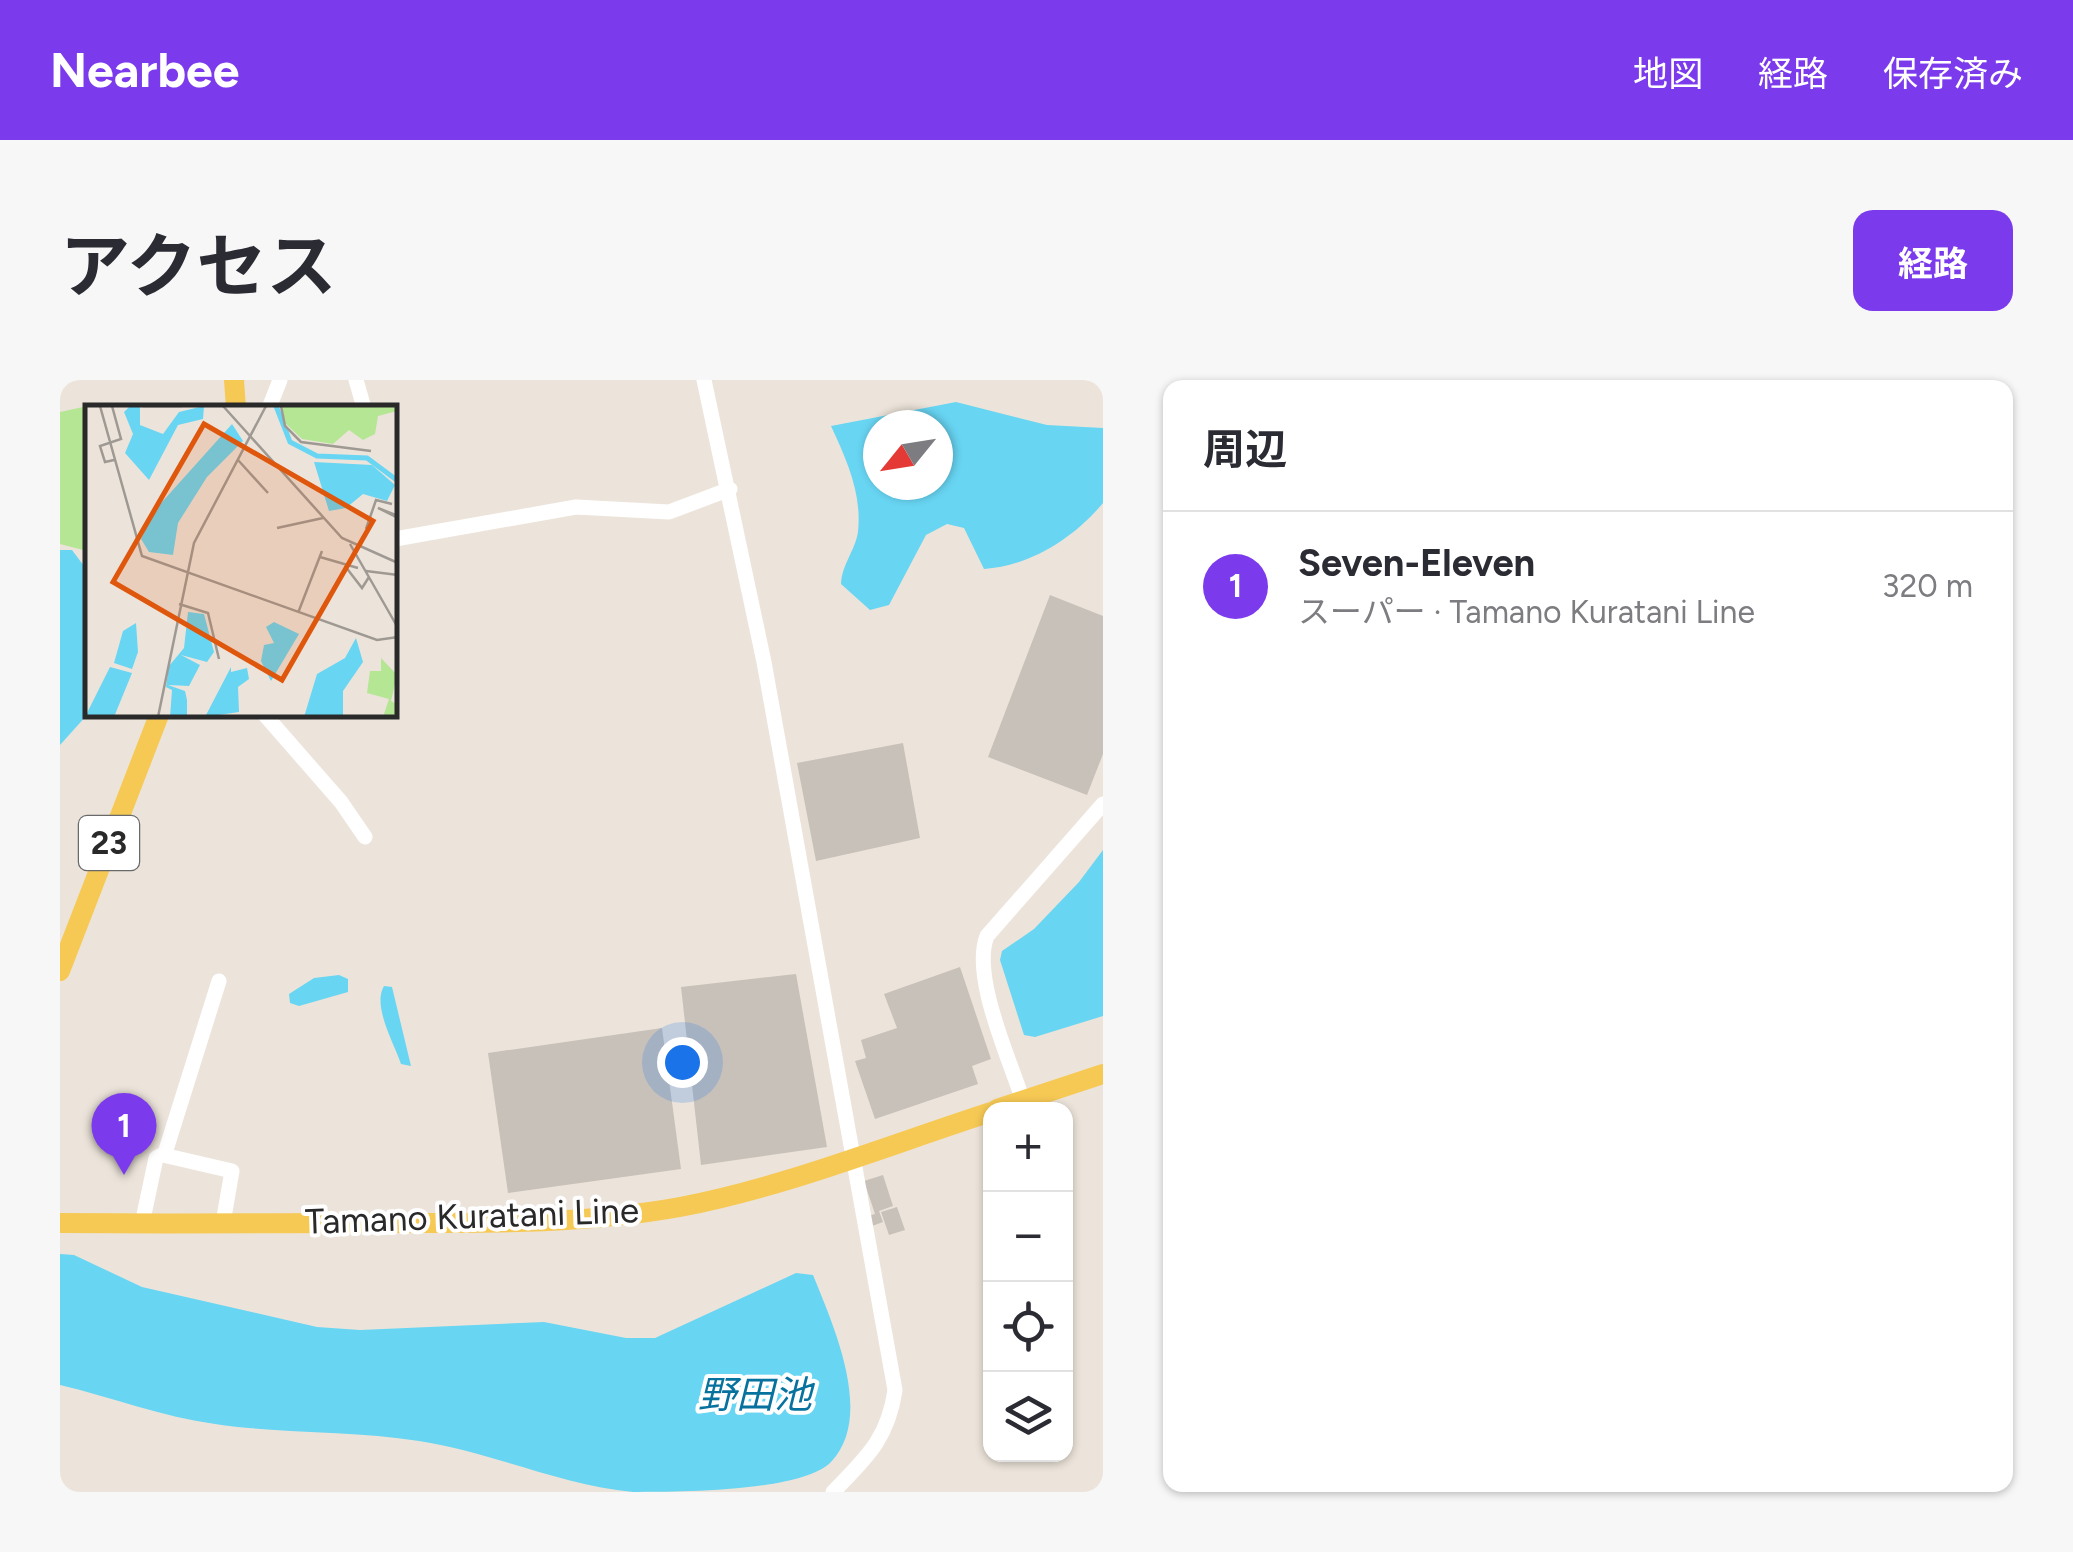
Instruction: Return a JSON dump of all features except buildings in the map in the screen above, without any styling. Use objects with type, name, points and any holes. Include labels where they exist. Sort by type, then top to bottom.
[{"type":"main road","points":[[234,380],[236,405]]},
{"type":"main road","name":"23","points":[[60,972],[158,718]]},
{"type":"main road","name":"Tamano Kuratani Line","points":[[1020,1102],[1103,1074]]},
{"type":"main road","name":"Tamano Kuratani Line","points":[[60,1224],[597,1216],[719,1198],[983,1115]]},
{"type":"street","points":[[270,405],[280,380]]},
{"type":"street","points":[[704,380],[730,489],[816,941],[894,1390],[891,1421],[880,1440],[832,1492]]},
{"type":"street","points":[[358,385],[376,381]]},
{"type":"street","points":[[398,538],[576,506],[669,512],[730,489]]},
{"type":"street","points":[[267,718],[341,802],[365,837]]},
{"type":"street","points":[[1023,1101],[984,978],[981,951],[987,936],[1103,804]]},
{"type":"street","points":[[142,1224],[156,1158],[163,1154],[218,981]]},
{"type":"street","points":[[163,1154],[232,1171],[223,1223]]},
{"type":"green space","points":[[85,409],[85,550],[60,544],[60,412]]},
{"type":"water","points":[[956,402],[1047,425],[1103,428],[1103,503],[1079,528],[1050,548],[1001,567],[984,569],[964,528],[947,524],[926,535],[889,605],[870,610],[841,584],[859,518],[843,452],[831,426],[863,420],[863,500],[953,500],[953,410],[914,410]]},
{"type":"water","points":[[60,550],[72,550],[85,567],[85,717],[60,745]]},
{"type":"water","points":[[1103,850],[1103,1016],[1035,1037],[1024,1035],[1000,960],[1002,951],[1034,929]]},
{"type":"water","points":[[339,975],[348,979],[348,992],[299,1006],[290,1003],[289,994],[314,978]]},
{"type":"water","points":[[384,986],[392,987],[411,1066],[401,1064],[385,1025],[381,1004]]},
{"type":"water","name":"野田池","points":[[60,1254],[74,1255],[142,1287],[317,1327],[360,1330],[544,1322],[626,1338],[655,1338],[796,1273],[813,1275],[846,1370],[850,1420],[844,1443],[831,1462],[816,1472],[767,1485],[678,1492],[633,1492],[579,1483],[419,1441],[196,1421],[60,1385]]},
{"type":"place","name":"Seven-Eleven","points":[[124,1175]]}]
